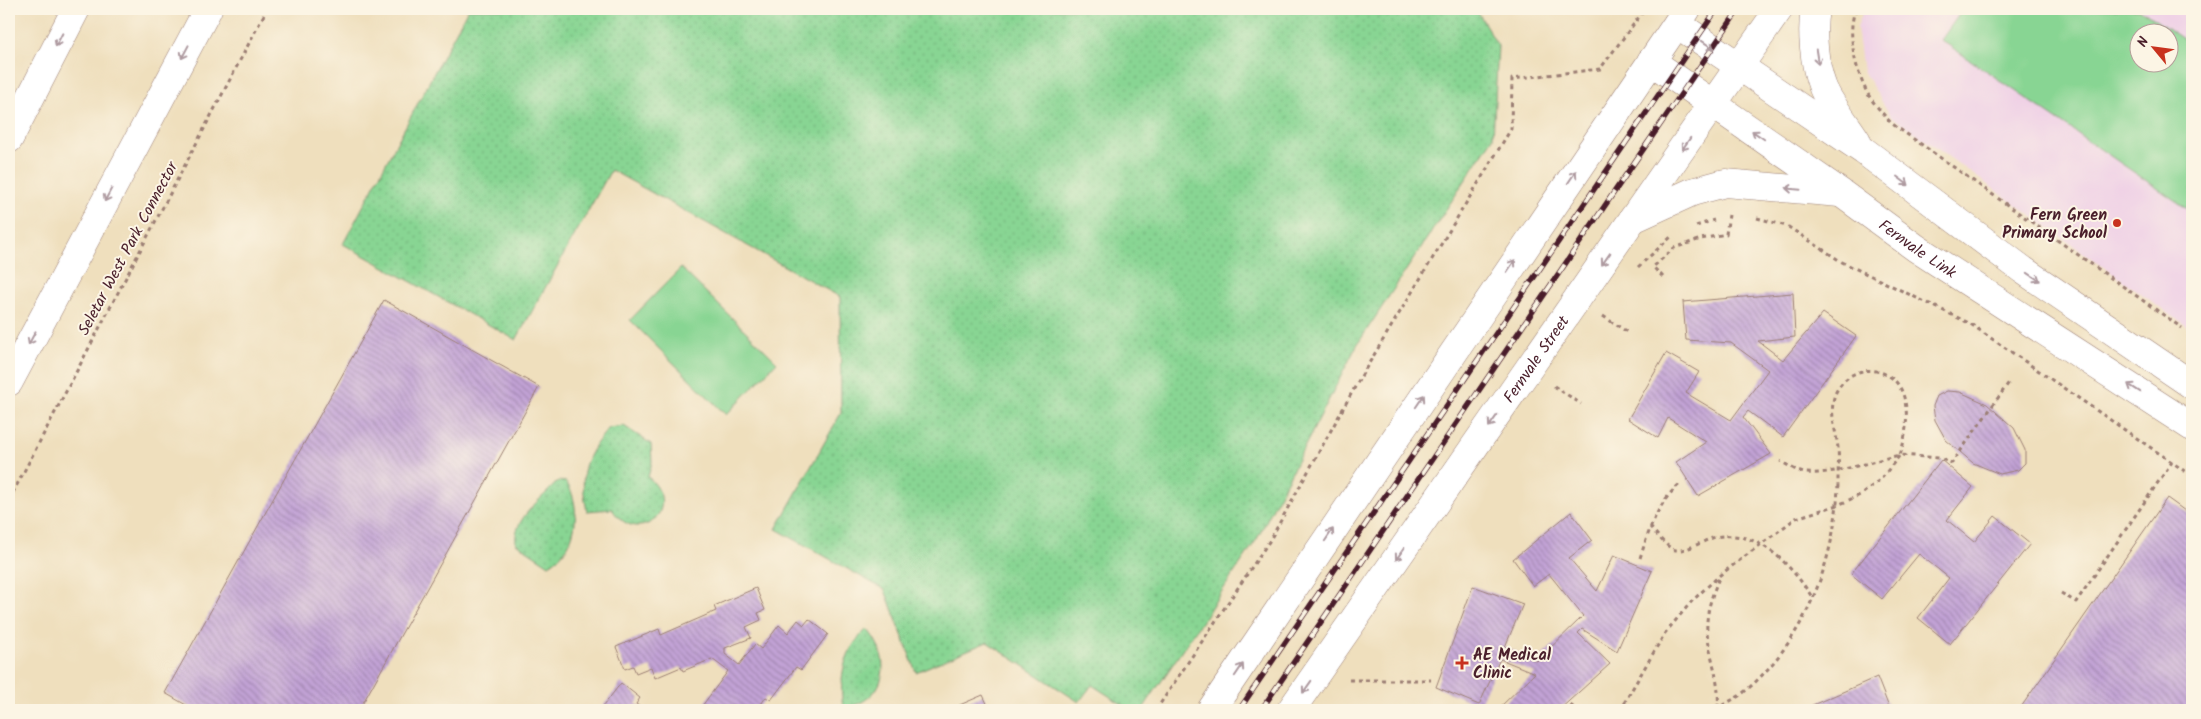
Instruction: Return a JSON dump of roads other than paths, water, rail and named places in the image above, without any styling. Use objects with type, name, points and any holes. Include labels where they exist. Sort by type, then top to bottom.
[{"type":"main road","points":[[9,139],[76,9]]},
{"type":"main road","points":[[11,377],[208,9]]},
{"type":"main road","name":"Fernvale Street","points":[[1291,710],[1779,9]]},
{"type":"main road","points":[[1816,9],[1813,20],[1822,86],[1864,152]]},
{"type":"main road","points":[[1211,710],[1682,16],[1739,67],[1864,152],[2023,270],[2192,385]]},
{"type":"main road","name":"Fernvale Link","points":[[1651,61],[1842,193],[1916,248],[2192,427]]},
{"type":"main road","points":[[1634,219],[1692,192],[1725,183],[1842,193]]},
{"type":"railway","points":[[1239,710],[1717,9]]},
{"type":"railway","points":[[1261,710],[1739,9]]},
{"type":"place","name":"Fern Green Primary School","points":[[2117,223]]},
{"type":"place","name":"AE Medical Clinic","points":[[1462,663]]}]
